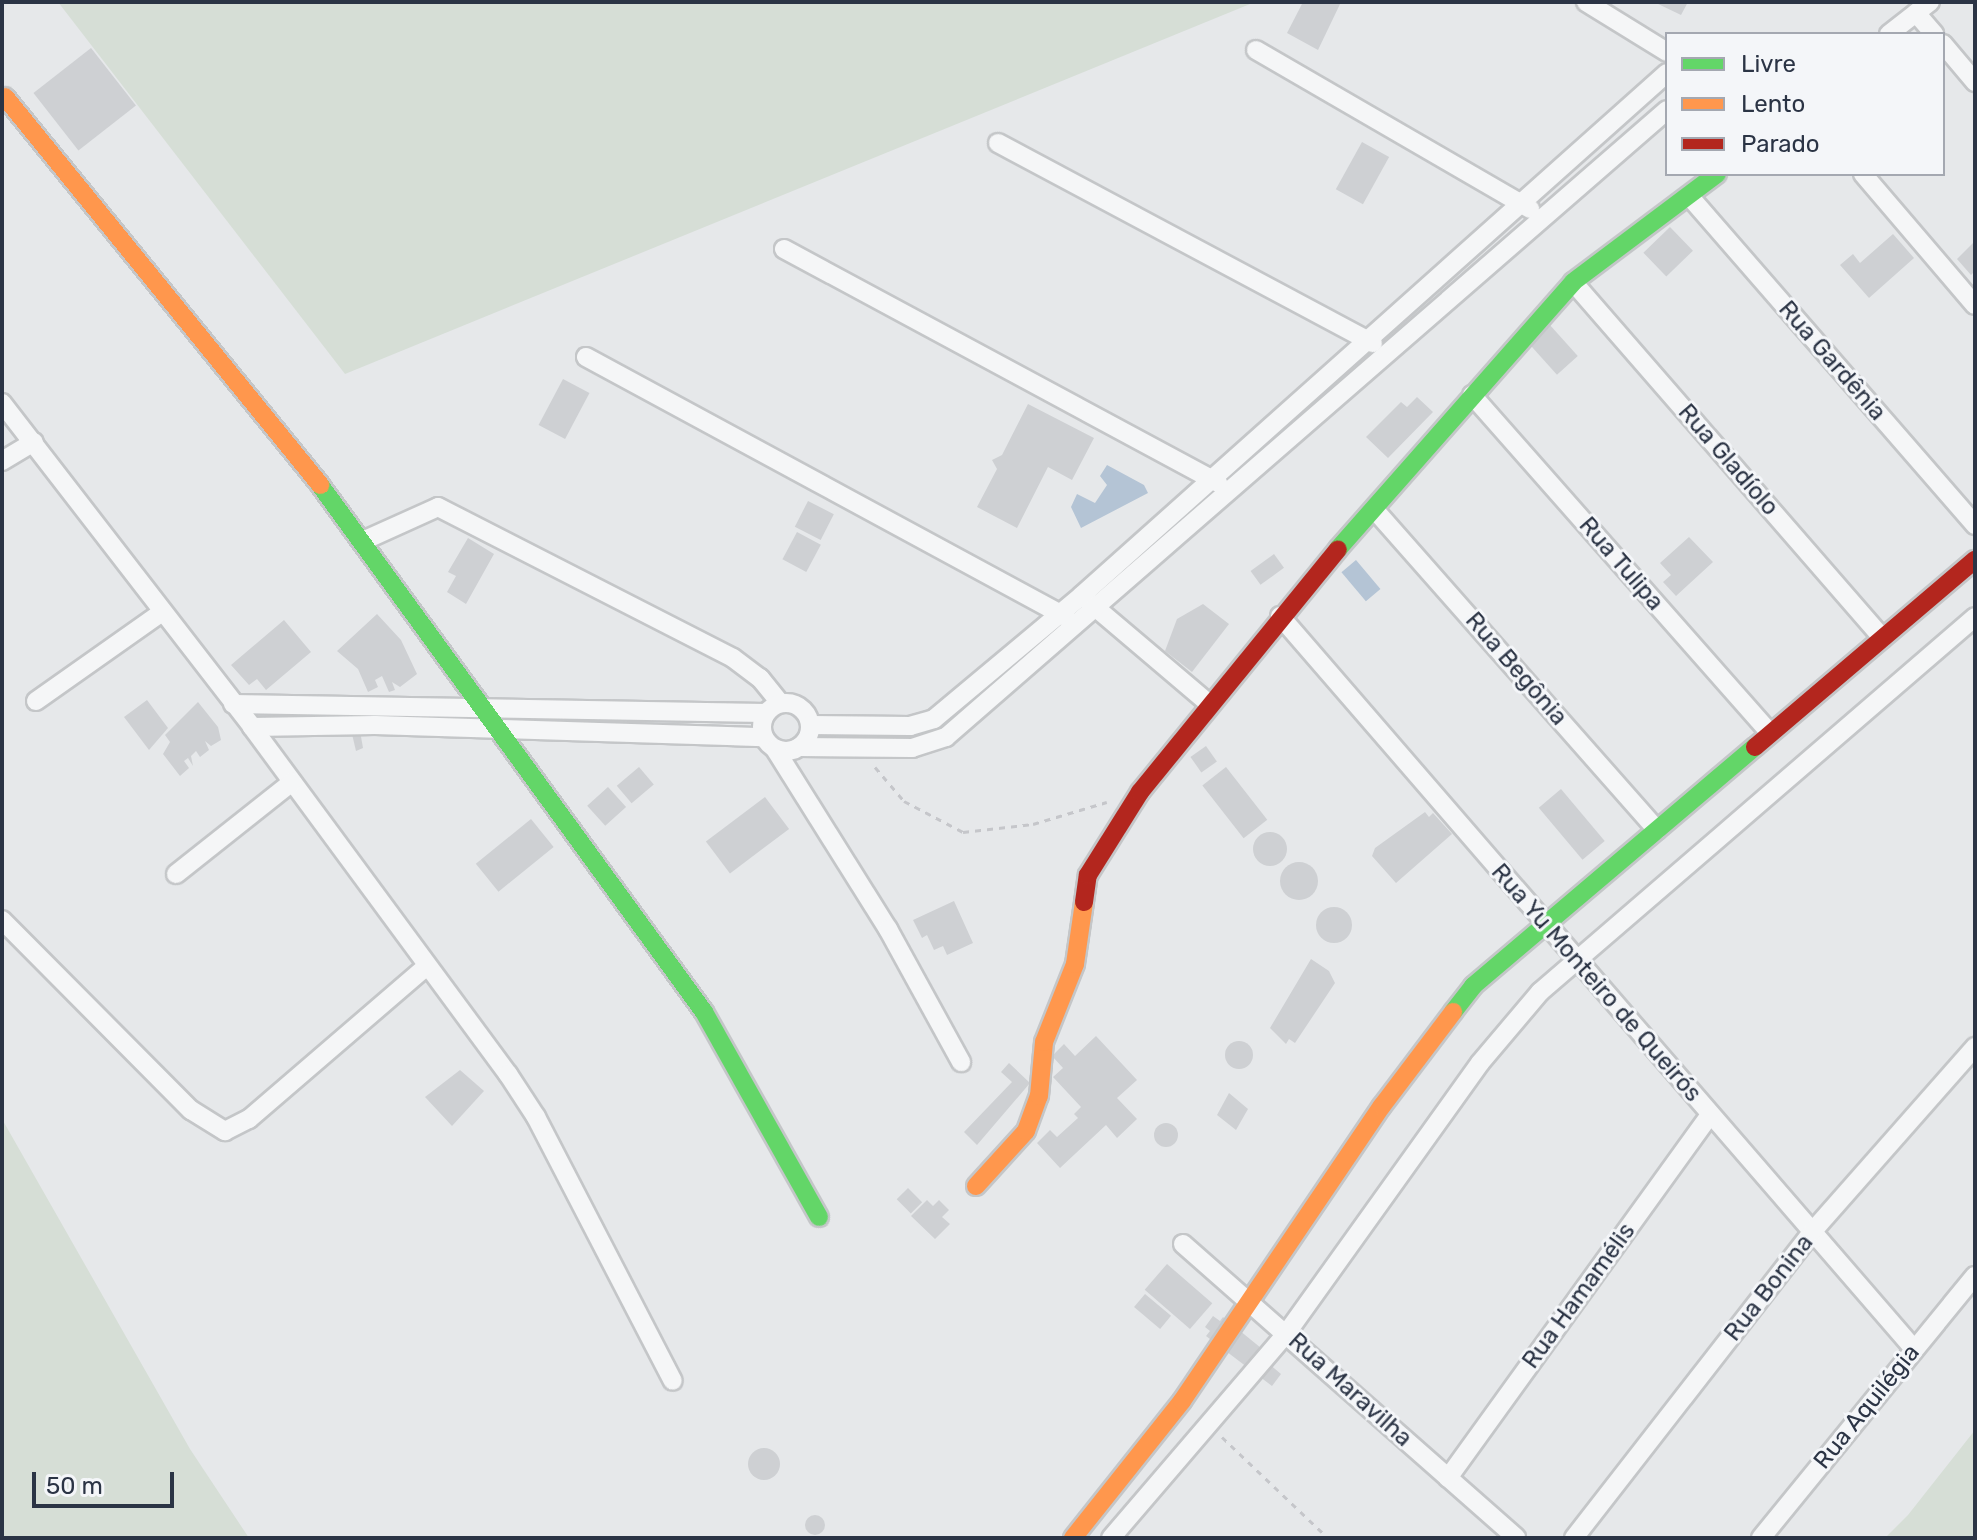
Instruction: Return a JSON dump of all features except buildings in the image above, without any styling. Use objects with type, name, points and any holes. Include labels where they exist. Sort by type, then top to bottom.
[{"type":"street","points":[[1586,2],[1665,51]]},
{"type":"street","points":[[1892,32],[1923,7],[1933,32]]},
{"type":"street","points":[[1945,46],[1975,82]]},
{"type":"street","points":[[1256,50],[1523,202],[1541,219]]},
{"type":"street","points":[[810,725],[929,722],[1081,596],[1365,339],[1665,75]]},
{"type":"street","points":[[5,97],[365,540],[479,706],[704,1012],[819,1217]]},
{"type":"street","points":[[252,727],[497,730],[866,749],[939,741],[1098,610],[1665,112]]},
{"type":"street","points":[[998,143],[1392,353]]},
{"type":"street","points":[[976,1186],[1026,1131],[1039,1096],[1044,1042],[1075,964],[1088,875],[1140,792],[1280,616],[1573,282],[1715,176]]},
{"type":"street","points":[[1865,176],[1975,305]]},
{"type":"street","name":"Rua Gardênia","points":[[1690,197],[1975,525]]},
{"type":"street","points":[[784,249],[1211,478],[1231,493]]},
{"type":"street","name":"Rua Gladíolo","points":[[1573,282],[1883,638]]},
{"type":"street","points":[[586,357],[1059,612],[1078,626]]},
{"type":"street","name":"Rua Tulipa","points":[[1472,395],[1770,733]]},
{"type":"street","points":[[2,403],[252,727],[536,1117],[673,1381]]},
{"type":"street","points":[[2,461],[34,442]]},
{"type":"street","points":[[365,540],[438,507],[733,658],[760,678],[773,708],[769,743],[888,929],[961,1062]]},
{"type":"street","name":"Rua Begônia","points":[[1374,509],[1657,830]]},
{"type":"street","points":[[1073,1538],[1182,1401],[1252,1304],[1382,1106],[1445,1020],[1488,970],[1975,560]]},
{"type":"street","points":[[1081,596],[1208,703]]},
{"type":"street","points":[[36,701],[162,612]]},
{"type":"street","name":"Rua Yu Monteiro de Queirós","points":[[1280,616],[1914,1349]]},
{"type":"street","points":[[1111,1538],[1286,1334],[1480,1063],[1574,959],[1975,617]]},
{"type":"street","points":[[233,704],[773,708],[797,705],[810,725]]},
{"type":"street","points":[[799,747],[810,725]]},
{"type":"street","points":[[176,874],[292,782]]},
{"type":"street","points":[[2,920],[191,1110],[225,1131],[249,1119],[427,966]]},
{"type":"street","name":"Rua Bonina","points":[[1574,1538],[1812,1232],[1975,1047]]},
{"type":"street","name":"Rua Hamamélis","points":[[1448,1478],[1710,1115]]},
{"type":"street","name":"Rua Maravilha","points":[[1183,1244],[1516,1538]]},
{"type":"street","name":"Rua Aquilégia","points":[[1761,1538],[1975,1276]]},
{"type":"street","points":[[1182,1401],[1207,1423]]},
{"type":"path","points":[[866,749],[904,801],[963,832],[1033,824],[1140,792]]},
{"type":"path","points":[[1207,1423],[1328,1538]]},
{"type":"shaded area","points":[[58,2],[1255,2],[345,374]]},
{"type":"shaded area","points":[[2,1119],[190,1449],[249,1538],[2,1538]]},
{"type":"shaded area","points":[[1975,1430],[1975,1538],[1885,1538],[1908,1515]]},
{"type":"water","points":[[1107,465],[1144,485],[1148,493],[1081,528],[1071,507],[1077,494],[1095,503],[1107,485],[1100,476]]},
{"type":"water","points":[[1356,560],[1380,589],[1366,601],[1341,572]]},
{"type":"traffic: fast","points":[[1338,549],[1573,282],[1714,176]]},
{"type":"traffic: fast","points":[[320,485],[704,1012],[819,1217]]},
{"type":"traffic: fast","points":[[1453,1012],[1473,986],[1755,747]]},
{"type":"traffic: slow","points":[[5,97],[320,485]]},
{"type":"traffic: slow","points":[[976,1186],[1026,1131],[1039,1096],[1044,1042],[1075,964],[1084,902]]},
{"type":"traffic: slow","points":[[1073,1538],[1182,1401],[1382,1106],[1453,1012]]},
{"type":"traffic: jam","points":[[1084,902],[1088,875],[1140,792],[1338,549]]},
{"type":"traffic: jam","points":[[1755,747],[1975,560]]}]
